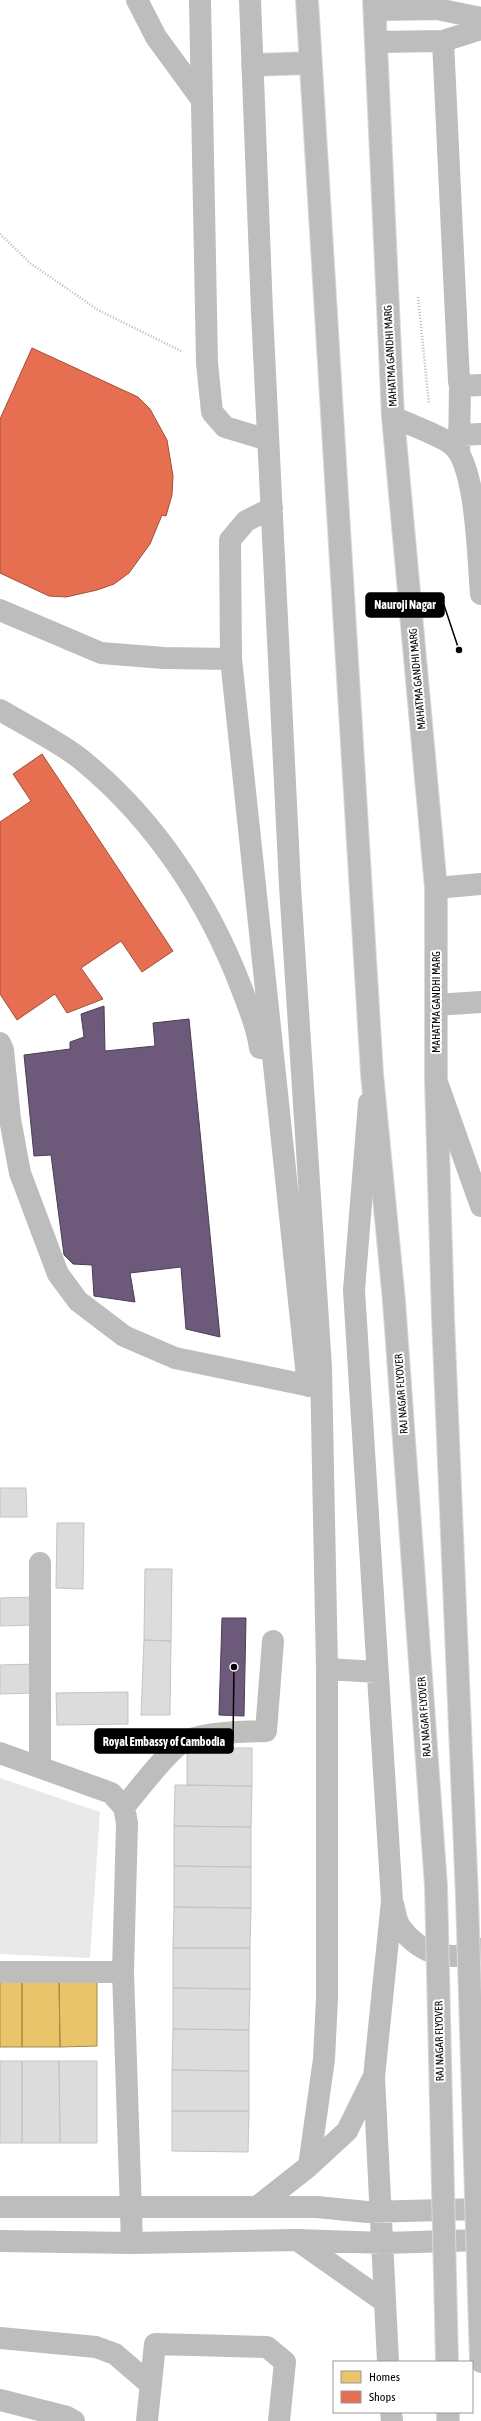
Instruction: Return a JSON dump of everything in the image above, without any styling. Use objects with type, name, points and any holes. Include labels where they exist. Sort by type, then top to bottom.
[{"type":"street","points":[[137,0],[156,37],[202,100]]},
{"type":"street","points":[[200,0],[207,363],[212,412],[225,427],[268,440]]},
{"type":"street","points":[[250,0],[268,440],[290,886],[307,1385]]},
{"type":"street","points":[[307,0],[372,1074],[354,1290],[392,1901],[374,2078],[384,2243],[384,2302],[388,2361]]},
{"type":"street","points":[[375,5],[437,9],[481,18]]},
{"type":"street","name":"MAHATMA GANDHI MARG","points":[[375,5],[393,417],[436,888],[436,1080],[472,1156],[481,1206]]},
{"type":"street","points":[[376,42],[443,41],[481,28]]},
{"type":"street","points":[[443,41],[470,386],[453,442],[472,489],[478,516],[481,594]]},
{"type":"street","points":[[253,65],[310,63]]},
{"type":"street","points":[[393,417],[453,442],[481,434]]},
{"type":"street","points":[[272,508],[246,521],[230,540],[231,659],[307,1385],[327,1669],[326,2028],[309,2166]]},
{"type":"street","points":[[0,610],[101,653],[164,658],[231,659]]},
{"type":"street","points":[[0,710],[82,760],[119,793],[171,853],[226,946],[257,1028],[272,1120],[307,1385]]},
{"type":"street","points":[[436,888],[481,884]]},
{"type":"street","points":[[436,1005],[481,1002]]},
{"type":"street","points":[[0,1043],[3,1050],[10,1119],[20,1172],[58,1274],[78,1301],[124,1336],[176,1358],[307,1385]]},
{"type":"street","name":"RAJ NAGAR FLYOVER","points":[[372,1074],[394,1301],[436,1886],[447,2361]]},
{"type":"street","points":[[436,1080],[443,1318],[467,1897],[481,2362]]},
{"type":"street","points":[[40,1563],[40,1767]]},
{"type":"street","points":[[124,1807],[175,1748],[197,1738],[235,1732],[266,1731],[273,1641]]},
{"type":"street","points":[[327,1669],[377,1672]]},
{"type":"street","points":[[0,1753],[111,1793],[124,1807],[127,1823],[123,1972],[132,2243]]},
{"type":"street","points":[[392,1901],[400,1927],[418,1946],[443,1957],[470,1955],[481,1949]]},
{"type":"street","points":[[0,1972],[123,1972]]},
{"type":"street","points":[[257,2207],[309,2166],[347,2131],[374,2078]]},
{"type":"street","points":[[0,2207],[317,2207],[382,2212],[481,2208]]},
{"type":"street","points":[[0,2240],[132,2243],[297,2240],[384,2243],[481,2240]]},
{"type":"street","points":[[297,2240],[384,2302]]},
{"type":"street","points":[[0,2338],[96,2347],[115,2354],[151,2385]]},
{"type":"street","points":[[147,2421],[156,2344],[267,2347],[285,2362],[279,2421]]},
{"type":"street","points":[[0,2400],[67,2417],[74,2421]]},
{"type":"path","points":[[0,234],[30,263],[98,310],[207,363]]},
{"type":"path","points":[[418,297],[427,396],[453,442]]},
{"type":"shaded area","points":[[0,1778],[100,1812],[90,1958],[0,1954]]},
{"type":"building: Homes","points":[[0,1978],[22,1978],[22,2047],[0,2047]]},
{"type":"building: Homes","points":[[22,1978],[59,1978],[60,2047],[22,2047]]},
{"type":"building: Homes","points":[[59,1978],[97,1978],[97,2046],[60,2047]]},
{"type":"building: Shops","points":[[32,348],[138,397],[150,409],[167,440],[173,476],[172,495],[166,516],[162,515],[150,544],[129,573],[114,584],[97,590],[66,597],[49,596],[0,573],[0,419]]},
{"type":"building: Shops","points":[[42,754],[173,951],[142,972],[121,941],[81,968],[103,999],[67,1013],[55,994],[17,1020],[0,994],[0,822],[31,801],[13,774]]},
{"type":"building: Offices","points":[[104,1006],[105,1051],[155,1046],[153,1023],[189,1019],[220,1337],[186,1329],[181,1267],[130,1273],[135,1302],[94,1296],[92,1265],[73,1264],[64,1255],[51,1155],[34,1156],[24,1055],[70,1049],[70,1042],[84,1037],[81,1014]]},
{"type":"building: Offices","points":[[222,1618],[246,1618],[244,1716],[219,1715]]},
{"type":"building: Other","points":[[0,1488],[26,1488],[27,1517],[0,1517]]},
{"type":"building: Other","points":[[57,1523],[84,1523],[83,1589],[56,1588]]},
{"type":"building: Other","points":[[145,1569],[172,1569],[171,1641],[144,1640]]},
{"type":"building: Other","points":[[33,1597],[33,1625],[0,1626],[0,1598]]},
{"type":"building: Other","points":[[144,1640],[171,1641],[170,1715],[141,1715]]},
{"type":"building: Other","points":[[34,1664],[35,1693],[0,1694],[0,1665]]},
{"type":"building: Other","points":[[128,1692],[128,1724],[57,1725],[56,1693]]},
{"type":"building: Other","points":[[187,1748],[252,1748],[252,1786],[187,1785]]},
{"type":"building: Other","points":[[175,1785],[252,1786],[251,1827],[174,1826]]},
{"type":"building: Other","points":[[174,1826],[251,1827],[251,1867],[174,1866]]},
{"type":"building: Other","points":[[174,1866],[251,1867],[251,1908],[174,1907]]},
{"type":"building: Other","points":[[174,1907],[251,1908],[250,1948],[173,1948]]},
{"type":"building: Other","points":[[173,1948],[250,1948],[250,1989],[173,1988]]},
{"type":"building: Other","points":[[173,1988],[250,1989],[249,2030],[173,2029]]},
{"type":"building: Other","points":[[173,2029],[249,2030],[249,2071],[172,2070]]},
{"type":"building: Other","points":[[0,2061],[22,2061],[22,2143],[0,2143]]},
{"type":"building: Other","points":[[22,2061],[59,2061],[60,2143],[22,2143]]},
{"type":"building: Other","points":[[59,2061],[97,2061],[97,2143],[60,2143]]},
{"type":"building: Other","points":[[172,2070],[249,2071],[249,2111],[172,2111]]},
{"type":"building: Other","points":[[172,2111],[249,2111],[248,2152],[172,2151]]},
{"type":"place","name":"Nauroji Nagar","points":[[459,650]]},
{"type":"place","name":"Royal Embassy of Cambodia","points":[[234,1667]]}]
